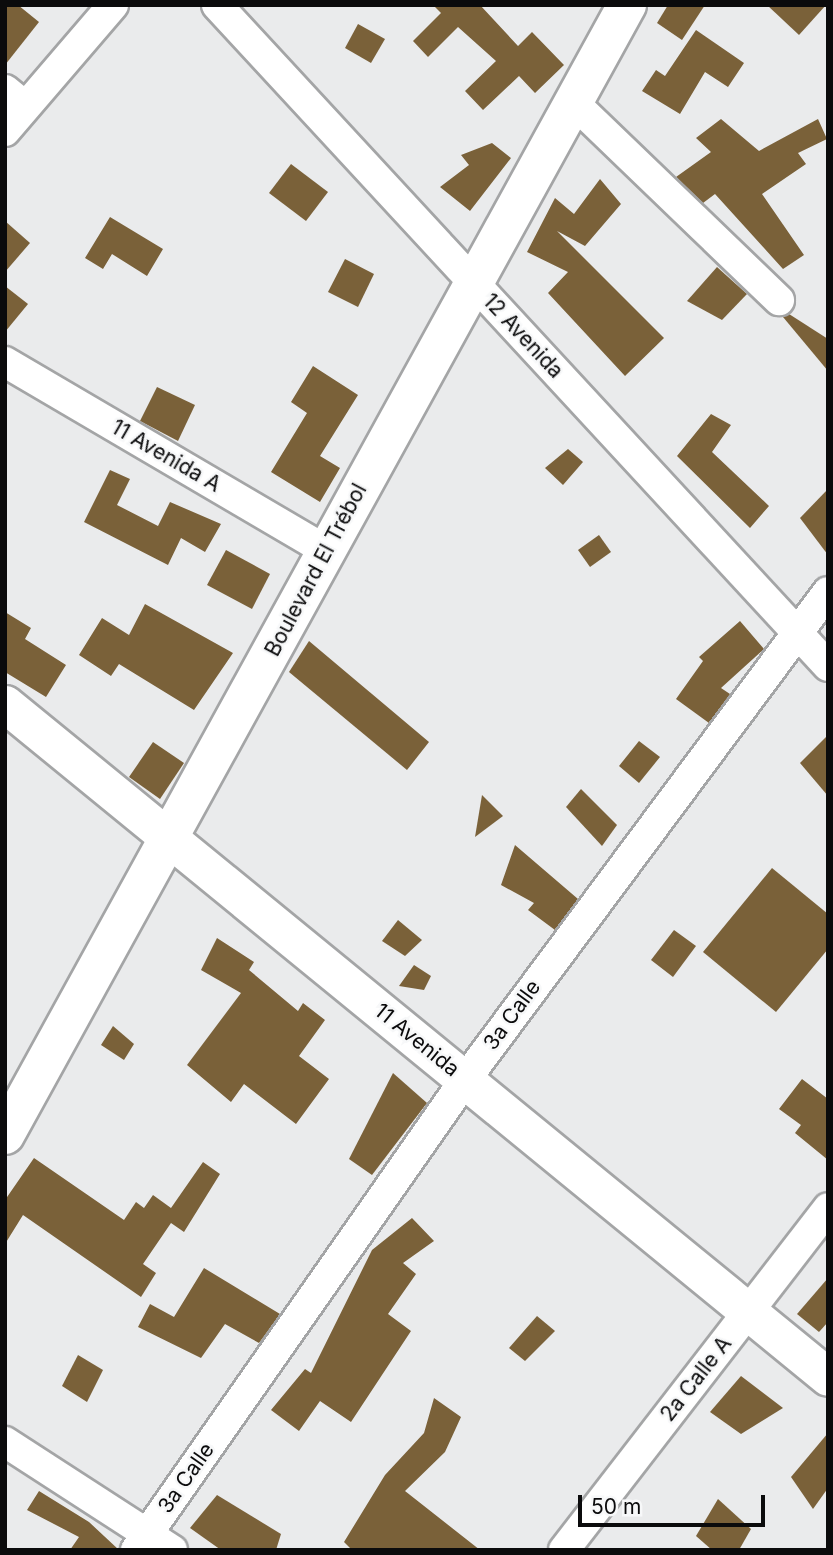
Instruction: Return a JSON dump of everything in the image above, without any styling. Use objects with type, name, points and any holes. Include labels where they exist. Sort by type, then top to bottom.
[{"type":"main road","name":"Boulevard El Trébol","points":[[5,1135],[170,839],[471,281],[626,5]]},
{"type":"street","points":[[5,131],[15,98],[113,5]]},
{"type":"street","name":"12 Avenida","points":[[217,5],[828,666]]},
{"type":"street","points":[[573,102],[779,300]]},
{"type":"street","name":"11 Avenida A","points":[[5,362],[326,550]]},
{"type":"street","name":"3a Calle","points":[[141,1542],[465,1080],[794,630],[828,592]]},
{"type":"street","name":"11 Avenida","points":[[5,704],[828,1377]]},
{"type":"street","name":"2a Calle A","points":[[564,1550],[828,1208]]},
{"type":"street","points":[[5,1443],[141,1542],[172,1550]]},
{"type":"building","points":[[5,5],[18,5],[39,22],[5,65]]},
{"type":"building","points":[[433,5],[480,5],[518,46],[532,32],[564,65],[535,93],[519,76],[483,110],[465,91],[496,61],[458,27],[428,57],[413,41],[441,13]]},
{"type":"building","points":[[668,5],[705,5],[682,40],[657,23]]},
{"type":"building","points":[[767,5],[826,5],[799,35]]},
{"type":"building","points":[[358,24],[385,39],[371,63],[345,48]]},
{"type":"building","points":[[696,30],[744,63],[728,87],[705,72],[680,114],[642,91],[656,70],[665,76]]},
{"type":"building","points":[[721,119],[759,151],[818,119],[827,139],[798,153],[806,164],[762,194],[804,255],[783,269],[715,194],[703,203],[676,177],[711,152],[696,138]]},
{"type":"building","points":[[492,143],[511,158],[470,211],[440,187],[469,165],[461,155]]},
{"type":"building","points":[[291,164],[328,192],[306,221],[269,193]]},
{"type":"building","points":[[600,179],[621,204],[585,246],[557,231],[664,338],[625,376],[548,293],[568,272],[527,252],[555,198],[574,214]]},
{"type":"building","points":[[110,217],[163,249],[147,276],[112,254],[103,269],[85,258]]},
{"type":"building","points":[[5,221],[30,243],[5,272]]},
{"type":"building","points":[[345,259],[374,274],[358,307],[328,292]]},
{"type":"building","points":[[717,267],[747,294],[722,320],[687,301]]},
{"type":"building","points":[[5,286],[28,304],[5,332]]},
{"type":"building","points":[[789,314],[828,339],[828,371],[783,317]]},
{"type":"building","points":[[313,366],[358,395],[320,456],[340,468],[320,502],[271,472],[307,413],[291,402]]},
{"type":"building","points":[[157,387],[195,405],[178,441],[140,421]]},
{"type":"building","points":[[711,414],[731,425],[712,452],[769,506],[750,528],[677,456]]},
{"type":"building","points":[[568,449],[583,462],[563,485],[545,468]]},
{"type":"building","points":[[110,470],[130,479],[117,505],[158,526],[170,502],[221,524],[205,552],[181,538],[168,565],[84,522]]},
{"type":"building","points":[[828,489],[828,555],[800,518]]},
{"type":"building","points":[[599,535],[611,552],[590,567],[578,550]]},
{"type":"building","points":[[226,550],[270,574],[252,609],[207,585]]},
{"type":"building","points":[[145,604],[233,653],[194,710],[119,664],[111,676],[79,655],[102,618],[129,635]]},
{"type":"building","points":[[5,612],[31,628],[25,639],[66,665],[46,697],[5,672]]},
{"type":"building","points":[[740,621],[764,649],[721,688],[730,694],[709,723],[676,699],[703,661],[699,657]]},
{"type":"building","points":[[309,641],[429,742],[407,770],[289,672]]},
{"type":"building","points":[[828,735],[828,796],[800,763]]},
{"type":"building","points":[[639,741],[660,757],[639,783],[619,766]]},
{"type":"building","points":[[153,742],[184,763],[160,799],[129,777]]},
{"type":"building","points":[[581,789],[617,825],[602,846],[566,807]]},
{"type":"building","points":[[482,795],[503,816],[475,837]]},
{"type":"building","points":[[515,845],[578,899],[555,930],[528,910],[534,903],[501,885]]},
{"type":"building","points":[[772,868],[828,914],[828,949],[776,1012],[703,952]]},
{"type":"building","points":[[398,920],[422,940],[405,956],[382,941]]},
{"type":"building","points":[[674,930],[696,946],[673,977],[651,960]]},
{"type":"building","points":[[217,938],[254,962],[249,970],[298,1011],[303,1003],[325,1020],[299,1056],[329,1079],[296,1124],[244,1084],[231,1102],[187,1065],[241,993],[201,970]]},
{"type":"building","points":[[414,965],[431,976],[424,990],[399,986]]},
{"type":"building","points":[[113,1026],[134,1044],[124,1060],[101,1045]]},
{"type":"building","points":[[393,1073],[427,1103],[372,1175],[349,1159]]},
{"type":"building","points":[[802,1079],[828,1099],[828,1160],[795,1133],[801,1125],[779,1109]]},
{"type":"building","points":[[34,1158],[124,1220],[136,1202],[144,1208],[153,1195],[171,1208],[203,1162],[220,1174],[184,1232],[171,1223],[143,1264],[156,1273],[141,1297],[23,1215],[5,1244],[5,1200]]},
{"type":"building","points":[[412,1218],[434,1241],[403,1263],[416,1274],[388,1314],[411,1331],[351,1422],[320,1401],[299,1431],[271,1410],[305,1369],[311,1373],[372,1250]]},
{"type":"building","points":[[204,1268],[280,1314],[259,1343],[225,1324],[201,1358],[138,1327],[150,1304],[174,1317]]},
{"type":"building","points":[[828,1278],[828,1322],[819,1332],[797,1314]]},
{"type":"building","points":[[537,1316],[555,1331],[525,1361],[509,1348]]},
{"type":"building","points":[[78,1355],[103,1370],[87,1402],[62,1386]]},
{"type":"building","points":[[741,1376],[783,1408],[741,1434],[710,1412]]},
{"type":"building","points":[[434,1398],[461,1417],[445,1452],[405,1491],[480,1550],[352,1550],[344,1542],[385,1475],[424,1433]]},
{"type":"building","points":[[828,1433],[828,1488],[813,1509],[791,1477]]},
{"type":"building","points":[[39,1491],[89,1522],[119,1550],[70,1550],[79,1537],[27,1510]]},
{"type":"building","points":[[217,1495],[281,1534],[276,1550],[221,1550],[190,1528]]},
{"type":"building","points":[[718,1499],[751,1529],[739,1550],[712,1550],[696,1536]]}]
